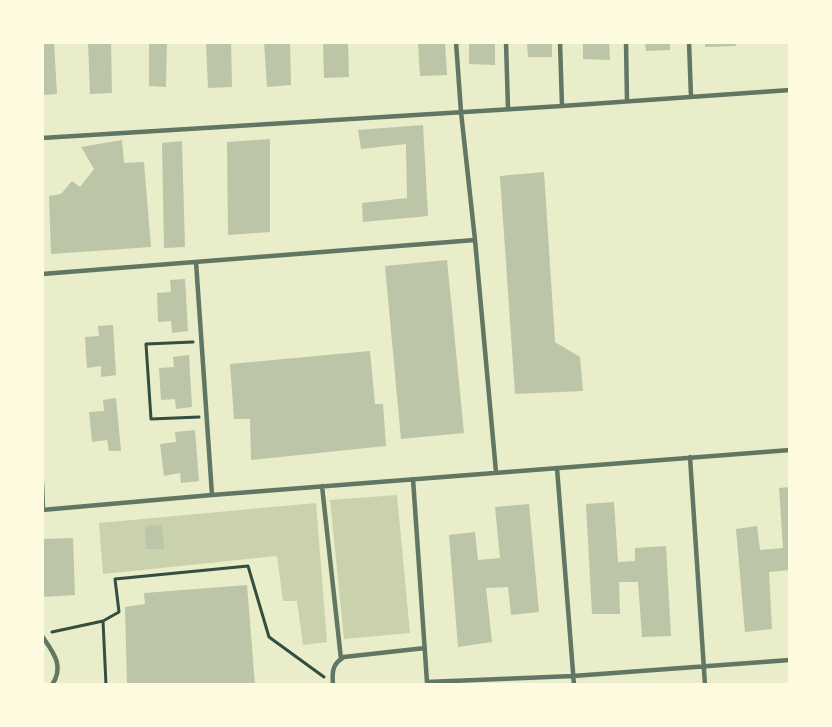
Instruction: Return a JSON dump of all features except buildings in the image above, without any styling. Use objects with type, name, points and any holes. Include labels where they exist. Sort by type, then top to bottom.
[{"type":"lane","points":[[456,42],[496,472]]},
{"type":"lane","points":[[506,42],[508,109]]},
{"type":"lane","points":[[560,42],[562,106]]},
{"type":"lane","points":[[627,42],[627,101]]},
{"type":"lane","points":[[689,42],[691,97]]},
{"type":"lane","points":[[42,138],[790,90]]},
{"type":"lane","points":[[42,274],[475,240]]},
{"type":"lane","points":[[196,262],[212,495]]},
{"type":"lane","points":[[42,482],[43,510],[790,450]]},
{"type":"lane","points":[[690,457],[705,685]]},
{"type":"lane","points":[[557,468],[574,685]]},
{"type":"lane","points":[[413,479],[427,684],[790,660]]},
{"type":"lane","points":[[322,486],[341,658]]},
{"type":"lane","points":[[42,635],[55,654],[59,667],[52,685]]},
{"type":"lane","points":[[333,684],[332,670],[341,658],[425,648]]},
{"type":"path","points":[[201,341],[146,344],[151,419],[207,417]]},
{"type":"path","points":[[42,635],[103,621],[119,612],[115,579],[248,566],[269,636],[333,684]]},
{"type":"path","points":[[103,621],[106,685]]},
{"type":"green space","points":[[397,495],[410,633],[344,639],[330,500]]},
{"type":"green space","points":[[316,503],[327,642],[303,645],[297,601],[283,601],[277,556],[103,574],[99,523]]}]
